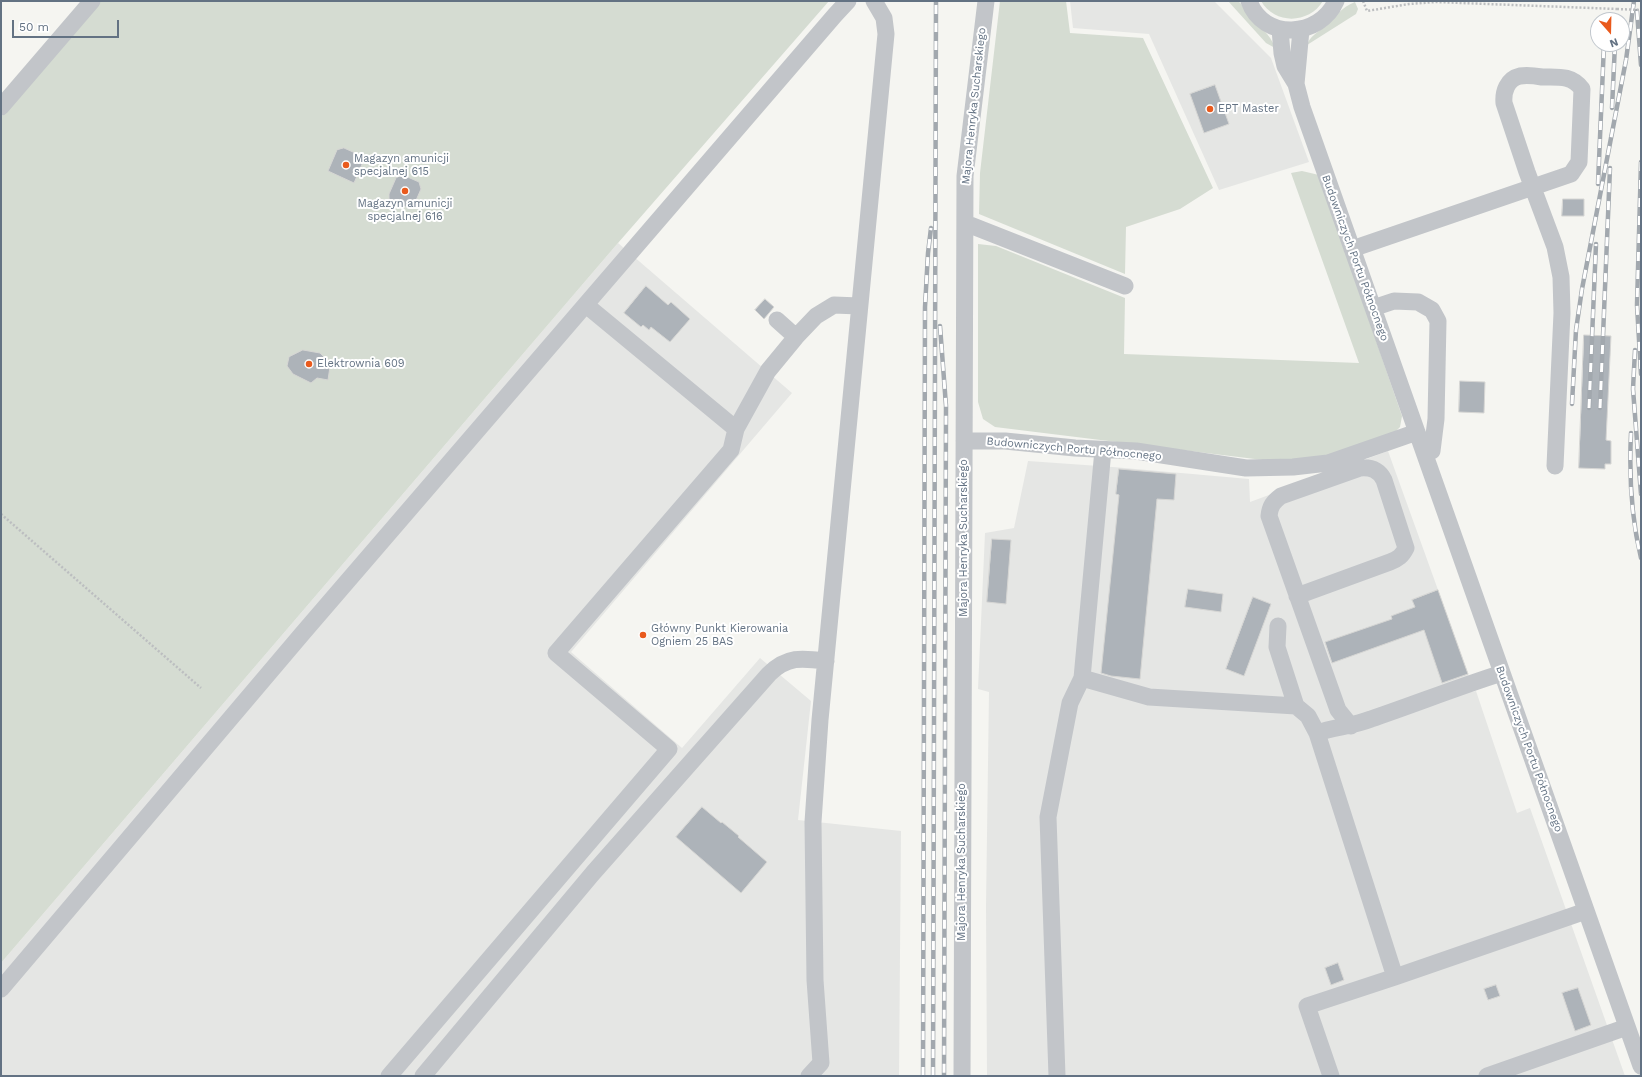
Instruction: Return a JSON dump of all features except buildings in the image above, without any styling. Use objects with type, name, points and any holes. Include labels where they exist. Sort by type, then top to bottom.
[{"type":"street","points":[[1,107],[92,1]]},
{"type":"street","points":[[1,989],[302,634],[835,14],[848,1]]},
{"type":"street","points":[[809,1076],[821,1063],[815,980],[813,822],[826,661],[886,34],[884,18],[874,1]]},
{"type":"street","name":"Majora Henryka Sucharskiego","points":[[962,1076],[965,176],[986,1]]},
{"type":"street","points":[[1249,1],[1258,15],[1268,24],[1280,29],[1302,30],[1325,18],[1333,8],[1336,1]]},
{"type":"street","name":"Budowniczych Portu Północnego","points":[[1280,29],[1282,53],[1285,66],[1296,84],[1302,107],[1641,1066]]},
{"type":"street","name":"Budowniczych Portu Północnego","points":[[1296,84],[1302,30]]},
{"type":"street","points":[[1352,249],[1533,187],[1571,174],[1579,162],[1582,89],[1578,83],[1569,78],[1520,76],[1512,80],[1507,86],[1504,94],[1504,103],[1533,187],[1555,247],[1561,277],[1562,313],[1555,466]]},
{"type":"street","points":[[965,223],[1125,286]]},
{"type":"street","points":[[1373,308],[1394,301],[1418,302],[1432,310],[1438,320],[1436,419],[1432,451],[1425,454]]},
{"type":"street","points":[[586,305],[736,429]]},
{"type":"street","points":[[390,1076],[669,749],[556,653],[731,450],[736,429],[768,371],[796,337],[816,316],[834,305],[859,306]]},
{"type":"street","points":[[776,320],[796,337]]},
{"type":"street","name":"Budowniczych Portu Północnego","points":[[964,441],[1005,441],[1075,448],[1136,451],[1246,468],[1293,467],[1328,463],[1417,432]]},
{"type":"street","points":[[1057,1076],[1048,817],[1070,703],[1082,678],[1103,450]]},
{"type":"street","points":[[1297,596],[1390,562],[1399,558],[1403,554],[1406,548],[1384,480],[1381,474],[1374,469],[1368,467],[1360,468],[1289,494],[1274,501],[1270,506],[1268,516],[1338,710],[1351,726]]},
{"type":"street","points":[[1278,626],[1277,647],[1296,706],[1308,716],[1317,733],[1395,977]]},
{"type":"street","points":[[423,1076],[593,873],[769,674],[778,666],[788,661],[802,659],[826,661]]},
{"type":"street","points":[[1317,733],[1330,729],[1351,726],[1502,673]]},
{"type":"street","points":[[1082,678],[1150,697],[1296,706]]},
{"type":"street","points":[[1331,1076],[1307,1006],[1395,977],[1586,910]]},
{"type":"street","points":[[1487,1076],[1627,1027]]},
{"type":"path","points":[[1363,1],[1367,11],[1409,4],[1436,2],[1641,10]]},
{"type":"path","points":[[1,514],[201,688]]},
{"type":"shaded area","points":[[100,1],[829,1],[618,243],[1,963],[1,117]]},
{"type":"shaded area","points":[[1000,1],[1066,1],[1070,33],[1143,38],[1213,188],[1180,209],[1126,227],[1125,274],[979,214],[980,173]]},
{"type":"shaded area","points":[[1070,1],[1214,1],[1271,58],[1309,162],[1219,190],[1149,34],[1073,28]]},
{"type":"shaded area","points":[[1228,1],[1238,1],[1240,3],[1267,34],[1275,48],[1266,43]]},
{"type":"shaded area","points":[[1261,1],[1323,1],[1317,9],[1309,14],[1292,19],[1283,18],[1275,14],[1267,9]]},
{"type":"shaded area","points":[[1355,2],[1358,9],[1356,14],[1307,45],[1312,37],[1342,10]]},
{"type":"shaded area","points":[[1302,171],[1319,175],[1402,416],[1400,427],[1394,433],[1319,459],[1271,461],[995,427],[983,419],[978,402],[978,244],[996,246],[1125,298],[1124,354],[1359,363],[1291,173]]},
{"type":"shaded area","points":[[618,243],[792,393],[571,652],[682,748],[760,658],[811,701],[798,820],[901,831],[899,1076],[1,1076],[1,963]]},
{"type":"shaded area","points":[[1388,451],[1469,676],[1469,684],[1472,692],[1476,691],[1517,813],[1530,808],[1625,1076],[987,1076],[986,906],[989,692],[978,689],[985,533],[1014,528],[1028,461],[1249,479],[1250,502]]},
{"type":"railway","points":[[933,1076],[936,1]]},
{"type":"railway","points":[[1572,404],[1576,330],[1582,289],[1626,60],[1634,1]]},
{"type":"railway","points":[[1637,11],[1641,65]]},
{"type":"railway","points":[[1598,184],[1604,52]]},
{"type":"railway","points":[[1612,108],[1615,52]]},
{"type":"railway","points":[[1641,162],[1637,305],[1641,374]]},
{"type":"railway","points":[[1600,408],[1610,168]]},
{"type":"railway","points":[[923,1076],[925,307],[931,228]]},
{"type":"railway","points":[[1589,408],[1596,244]]},
{"type":"railway","points":[[940,326],[946,406],[944,1076]]},
{"type":"railway","points":[[1635,350],[1633,389],[1641,494]]},
{"type":"railway","points":[[1631,433],[1630,464],[1633,512],[1641,558]]},
{"type":"place","name":"EPT Master","points":[[1210,109]]},
{"type":"place","name":"Magazyn amunicji specjalnej 615","points":[[346,165]]},
{"type":"place","name":"Magazyn amunicji specjalnej 616","points":[[405,191]]},
{"type":"place","name":"Elektrownia 609","points":[[309,364]]},
{"type":"place","name":"Główny Punkt Kierowania Ogniem 25 BAS","points":[[643,635]]}]
